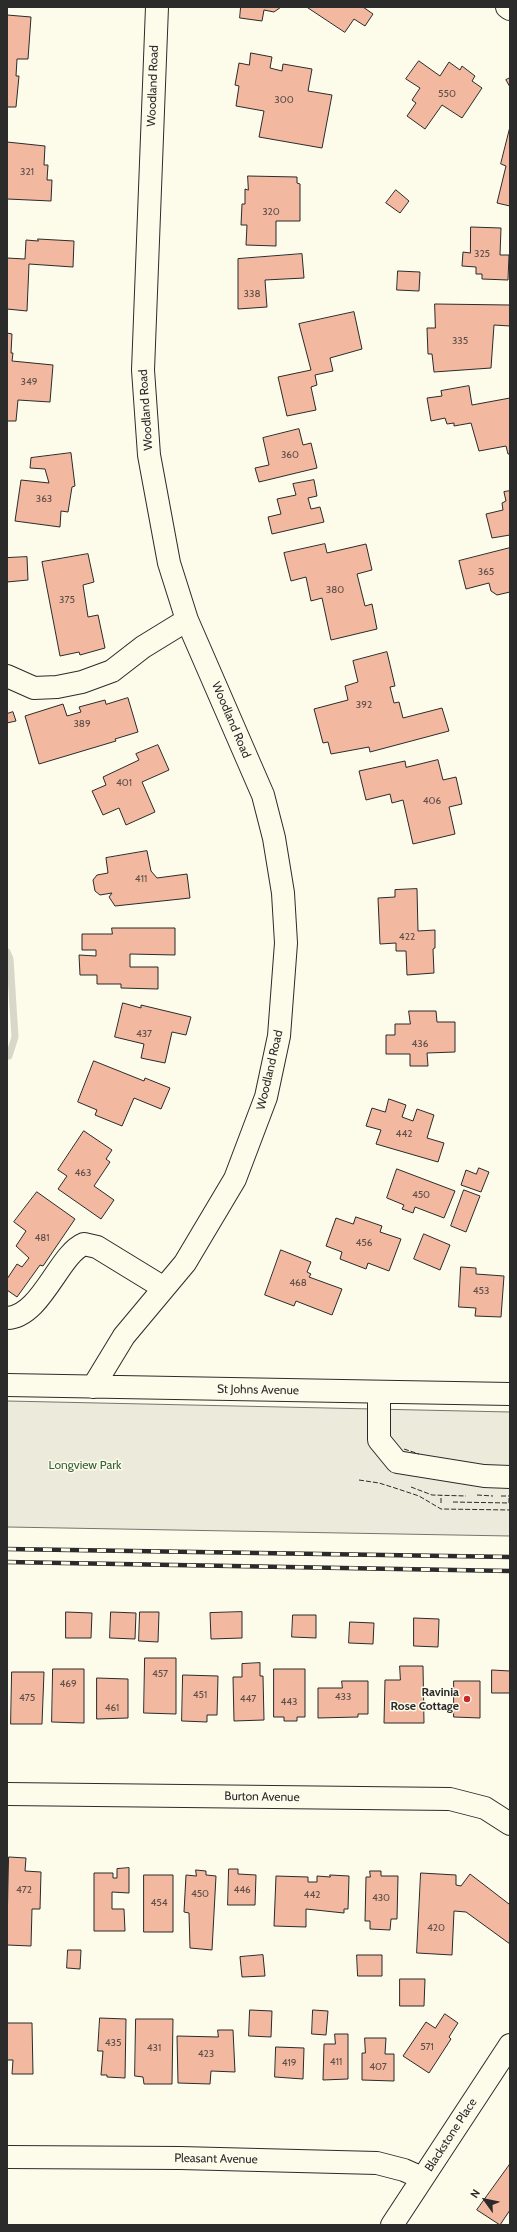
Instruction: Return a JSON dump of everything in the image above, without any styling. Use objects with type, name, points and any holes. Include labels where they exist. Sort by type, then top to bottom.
[{"type":"street","name":"Woodland Road","points":[[94,1387],[124,1336],[184,1263],[235,1179],[266,1097],[279,1036],[286,943],[281,877],[274,838],[263,795],[187,620],[169,563],[149,455],[143,370],[157,7]]},
{"type":"street","points":[[7,676],[34,688],[57,687],[82,682],[112,671],[143,646],[187,620]]},
{"type":"street","points":[[7,1318],[18,1318],[52,1282],[74,1250],[84,1244],[97,1247],[164,1288]]},
{"type":"street","name":"St Johns Avenue","points":[[7,1385],[510,1394]]},
{"type":"street","points":[[379,1392],[379,1440],[398,1462],[484,1476],[510,1477]]},
{"type":"street","name":"Burton Avenue","points":[[7,1794],[450,1799],[485,1808],[510,1824]]},
{"type":"street","name":"Blackstone Place","points":[[392,2225],[510,2045]]},
{"type":"street","name":"Pleasant Avenue","points":[[7,2157],[180,2158],[377,2163],[404,2170],[422,2178]]},
{"type":"green space","name":"Longview Park","points":[[7,1401],[510,1412],[510,1536],[7,1527]]},
{"type":"building","points":[[241,7],[281,7],[274,12],[264,10],[262,21],[240,18]]},
{"type":"building","points":[[307,7],[363,7],[373,14],[365,26],[354,19],[345,32]]},
{"type":"building","points":[[7,15],[31,17],[28,59],[17,59],[16,76],[19,76],[16,107],[7,107]]},
{"type":"building","points":[[251,53],[272,57],[270,68],[282,71],[283,64],[312,69],[308,91],[332,95],[322,148],[259,137],[264,111],[236,106],[239,86],[235,85],[239,63],[249,65]]},
{"type":"building","points":[[419,61],[440,76],[449,62],[460,70],[462,66],[475,76],[472,81],[482,88],[462,118],[442,105],[425,129],[407,116],[416,103],[412,100],[420,88],[406,79]]},
{"type":"building","points":[[510,78],[510,87],[506,80]]},
{"type":"building","points":[[510,127],[510,206],[497,203],[506,166],[501,164]]},
{"type":"building","points":[[7,142],[45,146],[44,165],[48,165],[47,180],[52,180],[51,201],[7,199]]},
{"type":"building","points":[[248,176],[297,177],[297,183],[300,184],[300,221],[276,221],[276,246],[246,245],[247,225],[241,225],[242,204],[245,204],[245,189],[248,190]]},
{"type":"building","points":[[396,190],[409,201],[400,213],[386,203]]},
{"type":"building","points":[[471,227],[501,228],[500,255],[509,255],[508,280],[482,279],[482,274],[476,274],[476,267],[462,266],[463,252],[470,253]]},
{"type":"building","points":[[38,239],[74,241],[73,267],[29,264],[27,311],[7,309],[7,258],[25,259],[26,240],[38,241]]},
{"type":"building","points":[[302,254],[304,278],[265,280],[267,307],[238,309],[238,259]]},
{"type":"building","points":[[398,271],[420,272],[419,291],[397,290]]},
{"type":"building","points":[[435,304],[510,305],[510,326],[494,325],[491,368],[434,372],[432,354],[428,354],[427,328],[435,328]]},
{"type":"building","points":[[354,312],[362,349],[330,358],[333,371],[315,375],[317,385],[311,387],[316,410],[287,416],[278,377],[311,370],[299,324]]},
{"type":"building","points":[[7,333],[12,334],[12,361],[53,365],[50,402],[18,400],[16,421],[7,421]]},
{"type":"building","points":[[469,386],[472,405],[510,398],[510,454],[508,454],[506,446],[479,451],[471,423],[454,426],[454,423],[447,424],[445,418],[431,421],[427,398],[442,396],[441,391]]},
{"type":"building","points":[[299,429],[303,445],[311,443],[317,468],[259,482],[255,468],[269,465],[263,438]]},
{"type":"building","points":[[71,453],[75,486],[72,487],[68,512],[61,511],[60,527],[15,521],[21,480],[49,483],[45,469],[30,468],[31,458]]},
{"type":"building","points":[[314,480],[317,496],[308,498],[311,509],[320,507],[324,522],[272,534],[268,517],[281,514],[277,499],[296,495],[293,484]]},
{"type":"building","points":[[510,491],[510,535],[492,538],[486,514],[503,510],[502,503],[506,501],[504,492]]},
{"type":"building","points":[[325,544],[327,553],[366,544],[372,570],[357,574],[365,606],[372,604],[377,629],[331,640],[322,598],[311,601],[306,577],[291,581],[284,553]]},
{"type":"building","points":[[510,548],[510,592],[497,595],[491,591],[489,583],[466,589],[459,561]]},
{"type":"building","points":[[88,554],[94,582],[83,585],[88,617],[98,615],[105,648],[80,655],[79,652],[60,656],[42,562]]},
{"type":"building","points":[[27,557],[28,580],[7,582],[7,558]]},
{"type":"building","points":[[387,652],[395,686],[390,687],[394,703],[399,702],[403,718],[442,708],[449,731],[370,752],[369,747],[331,754],[328,742],[323,743],[314,709],[348,700],[345,686],[358,682],[353,661]]},
{"type":"building","points":[[128,698],[138,732],[115,739],[116,741],[39,764],[25,716],[63,704],[67,716],[81,712],[79,707],[105,700],[106,704]]},
{"type":"building","points":[[13,712],[16,721],[7,723],[7,714]]},
{"type":"building","points":[[158,745],[169,770],[142,782],[155,812],[126,825],[119,808],[103,815],[92,791],[106,785],[103,777],[139,760],[136,754]]},
{"type":"building","points":[[438,760],[443,780],[456,777],[462,804],[449,807],[455,834],[413,844],[403,800],[392,803],[390,794],[366,800],[359,771],[405,761],[406,767]]},
{"type":"building","points":[[147,851],[151,871],[157,878],[187,874],[190,898],[115,906],[109,897],[112,893],[100,895],[95,891],[93,880],[97,875],[108,873],[106,858]]},
{"type":"building","points":[[417,889],[418,931],[435,930],[435,948],[433,949],[434,973],[407,975],[406,951],[396,951],[396,943],[380,944],[378,898],[395,897],[395,890]]},
{"type":"building","points":[[112,928],[175,928],[175,955],[130,954],[130,967],[158,967],[158,989],[121,988],[121,984],[97,984],[97,975],[80,975],[79,955],[96,956],[96,950],[82,950],[82,934],[112,934]]},
{"type":"building","points":[[123,1003],[141,1008],[141,1005],[191,1017],[186,1035],[172,1032],[165,1063],[141,1058],[144,1044],[115,1037]]},
{"type":"building","points":[[409,1011],[436,1011],[437,1022],[455,1022],[455,1052],[427,1053],[428,1066],[410,1066],[410,1054],[386,1054],[386,1035],[395,1035],[395,1024],[410,1024]]},
{"type":"building","points":[[94,1061],[144,1081],[145,1078],[170,1088],[161,1109],[134,1098],[122,1126],[95,1115],[97,1110],[78,1102]]},
{"type":"building","points":[[389,1099],[406,1105],[402,1117],[413,1121],[417,1109],[434,1115],[427,1138],[444,1143],[438,1162],[376,1144],[381,1130],[366,1126],[372,1108],[385,1112]]},
{"type":"building","points":[[84,1131],[112,1150],[106,1159],[110,1162],[94,1186],[114,1200],[101,1219],[58,1189],[67,1176],[58,1170]]},
{"type":"building","points":[[479,1168],[489,1172],[481,1192],[461,1185],[466,1170],[476,1174]]},
{"type":"building","points":[[397,1169],[455,1191],[444,1218],[415,1207],[413,1213],[402,1209],[404,1205],[387,1198]]},
{"type":"building","points":[[464,1190],[480,1196],[466,1232],[451,1226]]},
{"type":"building","points":[[37,1192],[75,1219],[43,1266],[40,1265],[17,1297],[7,1290],[7,1279],[17,1264],[22,1267],[29,1258],[16,1246],[26,1231],[14,1222]]},
{"type":"building","points":[[356,1217],[382,1226],[380,1232],[401,1239],[389,1271],[368,1263],[366,1269],[340,1259],[342,1252],[326,1246],[336,1218],[353,1224]]},
{"type":"building","points":[[424,1234],[450,1245],[440,1270],[414,1259]]},
{"type":"building","points":[[281,1250],[311,1262],[307,1272],[311,1274],[309,1277],[342,1289],[332,1315],[296,1301],[294,1306],[265,1295]]},
{"type":"building","points":[[461,1267],[476,1268],[476,1274],[504,1276],[501,1317],[475,1316],[476,1308],[459,1307]]},
{"type":"building","points":[[66,1612],[92,1613],[91,1638],[66,1638]]},
{"type":"building","points":[[111,1612],[136,1613],[135,1639],[110,1638]]},
{"type":"building","points":[[140,1612],[159,1612],[158,1642],[139,1641]]},
{"type":"building","points":[[242,1612],[242,1638],[211,1639],[210,1613]]},
{"type":"building","points":[[293,1615],[316,1615],[316,1638],[292,1637]]},
{"type":"building","points":[[414,1618],[439,1619],[438,1647],[414,1646]]},
{"type":"building","points":[[350,1622],[374,1623],[373,1644],[349,1643]]},
{"type":"building","points":[[145,1658],[176,1658],[176,1714],[144,1713]]},
{"type":"building","points":[[260,1663],[260,1676],[263,1676],[264,1720],[234,1721],[233,1677],[242,1677],[242,1664]]},
{"type":"building","points":[[400,1666],[423,1666],[424,1723],[384,1723],[385,1680],[400,1680]]},
{"type":"building","points":[[53,1669],[84,1669],[84,1723],[52,1722]]},
{"type":"building","points":[[274,1669],[305,1669],[305,1717],[297,1717],[297,1721],[284,1721],[284,1717],[274,1717]]},
{"type":"building","points":[[492,1670],[510,1671],[510,1693],[492,1693]]},
{"type":"building","points":[[12,1672],[44,1672],[42,1724],[11,1724]]},
{"type":"building","points":[[183,1675],[218,1676],[217,1715],[207,1715],[207,1722],[182,1721]]},
{"type":"building","points":[[97,1678],[128,1679],[128,1718],[97,1719]]},
{"type":"building","points":[[342,1681],[368,1681],[368,1714],[358,1714],[358,1717],[318,1718],[318,1688],[342,1688]]},
{"type":"building","name":"Ravinia Rose Cottage","points":[[454,1681],[480,1681],[480,1718],[454,1717]]},
{"type":"building","points":[[9,1857],[26,1858],[25,1871],[41,1872],[40,1909],[32,1909],[31,1946],[7,1945]]},
{"type":"building","points":[[129,1868],[129,1893],[112,1892],[112,1909],[124,1909],[125,1931],[94,1931],[94,1873],[113,1873],[113,1878],[117,1878],[117,1869]]},
{"type":"building","points":[[229,1869],[238,1869],[238,1874],[256,1875],[255,1905],[228,1905]]},
{"type":"building","points":[[196,1870],[206,1871],[206,1875],[216,1876],[212,1950],[190,1948],[189,1913],[184,1912],[186,1875],[196,1876]]},
{"type":"building","points":[[370,1871],[381,1871],[381,1876],[398,1876],[397,1919],[391,1919],[390,1930],[370,1929],[370,1921],[365,1921],[366,1877],[370,1877]]},
{"type":"building","points":[[421,1873],[456,1875],[456,1885],[461,1886],[470,1874],[509,1904],[510,1902],[510,1944],[466,1912],[454,1911],[452,1955],[417,1953]]},
{"type":"building","points":[[144,1875],[173,1875],[173,1932],[144,1932]]},
{"type":"building","points":[[330,1875],[349,1876],[348,1909],[344,1909],[344,1913],[306,1909],[306,1927],[274,1926],[276,1876],[308,1877],[308,1882],[317,1882],[317,1876],[330,1877]]},
{"type":"building","points":[[68,1950],[81,1950],[80,1969],[67,1968]]},
{"type":"building","points":[[263,1955],[265,1976],[242,1977],[240,1957]]},
{"type":"building","points":[[357,1955],[382,1955],[382,1976],[358,1976]]},
{"type":"building","points":[[400,1979],[425,1979],[424,2006],[400,2006]]},
{"type":"building","points":[[250,2010],[272,2011],[271,2037],[249,2036]]},
{"type":"building","points":[[313,2010],[328,2011],[326,2035],[312,2034]]},
{"type":"building","points":[[445,2014],[458,2023],[449,2037],[451,2039],[429,2073],[403,2056],[426,2022],[435,2028]]},
{"type":"building","points":[[100,2018],[126,2019],[125,2078],[107,2077],[107,2075],[101,2075],[103,2051],[98,2051]]},
{"type":"building","points":[[136,2019],[173,2019],[172,2084],[144,2084],[143,2077],[135,2076]]},
{"type":"building","points":[[7,2023],[32,2023],[33,2074],[12,2074],[13,2060],[7,2060]]},
{"type":"building","points":[[218,2030],[233,2030],[235,2072],[211,2071],[210,2084],[178,2083],[177,2036],[218,2037]]},
{"type":"building","points":[[335,2034],[348,2034],[348,2079],[323,2080],[324,2044],[335,2044]]},
{"type":"building","points":[[365,2038],[386,2038],[385,2054],[394,2054],[394,2081],[362,2080],[362,2053],[365,2053]]},
{"type":"building","points":[[276,2047],[304,2048],[303,2079],[275,2077]]},
{"type":"building","points":[[510,2164],[510,2210],[500,2225],[477,2210]]},
{"type":"waterway","points":[[7,952],[10,959],[15,1037],[9,1056],[7,1055]]},
{"type":"railway","points":[[7,1549],[510,1557]]},
{"type":"railway","points":[[7,1562],[510,1571]]},
{"type":"fence","points":[[404,1449],[419,1454]]},
{"type":"fence","points":[[359,1480],[379,1483],[419,1496],[441,1509],[510,1510]]},
{"type":"fence","points":[[411,1487],[432,1495],[466,1496]]},
{"type":"fence","points":[[441,1495],[441,1503]]},
{"type":"fence","points":[[477,1495],[493,1496]]},
{"type":"fence","points":[[501,1496],[510,1496]]},
{"type":"fence","points":[[453,1502],[509,1503],[509,1497]]},
{"type":"place","name":"Ravinia Rose Cottage","points":[[467,1699]]}]
